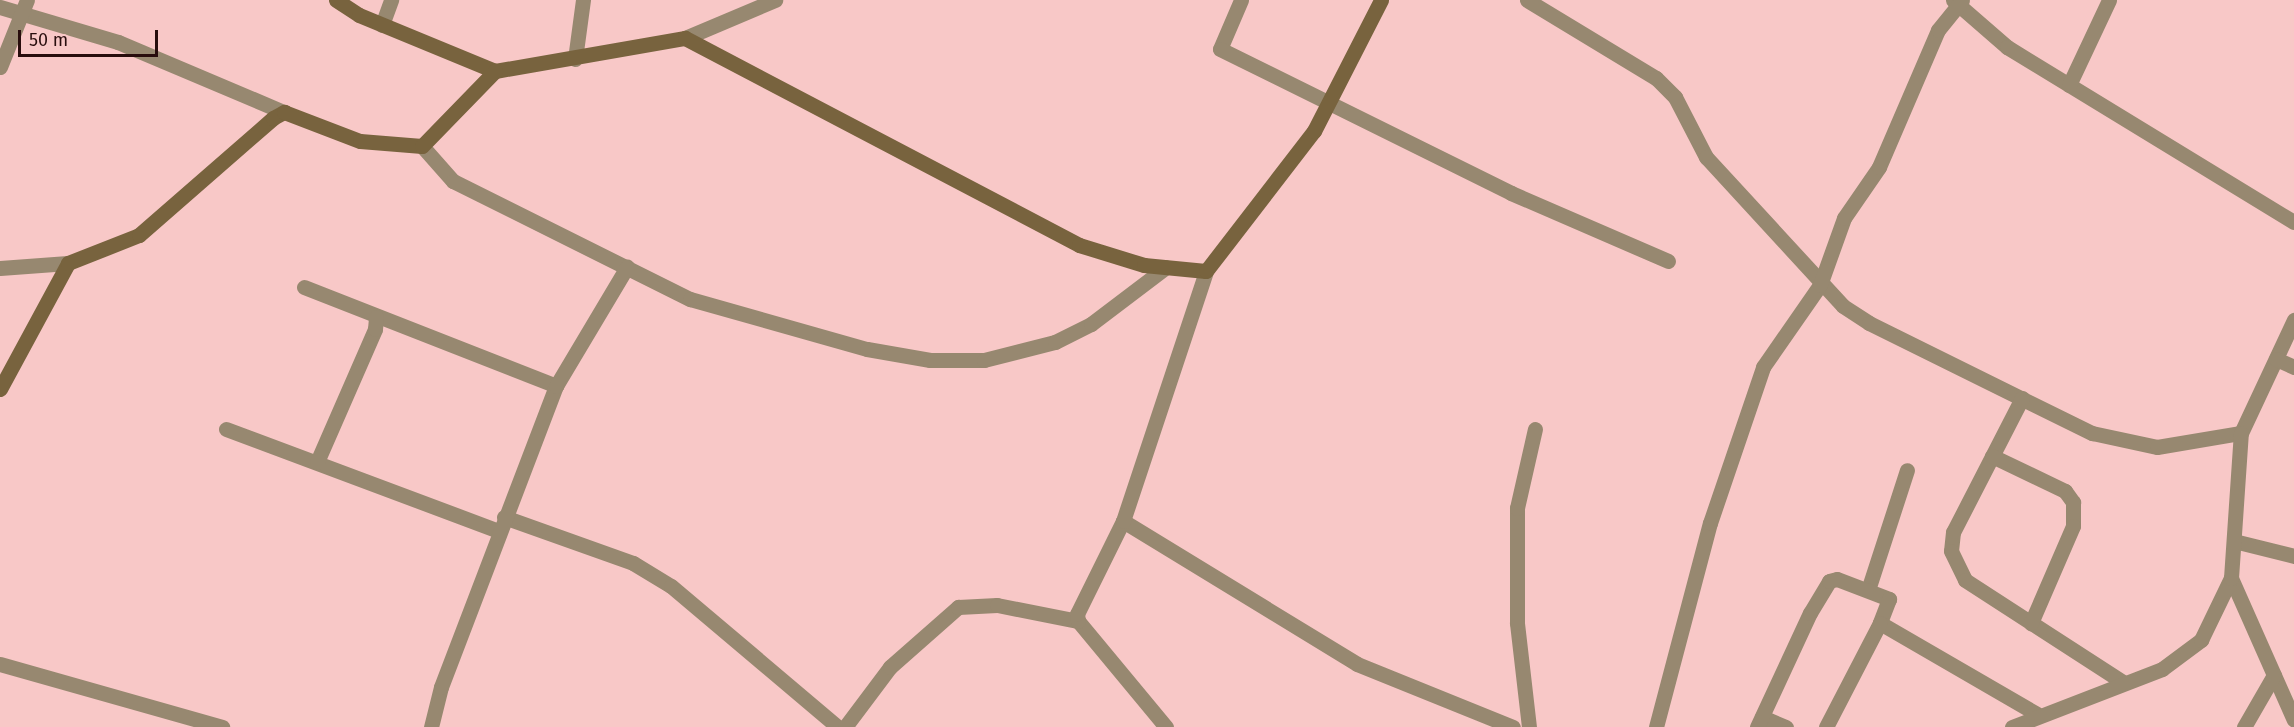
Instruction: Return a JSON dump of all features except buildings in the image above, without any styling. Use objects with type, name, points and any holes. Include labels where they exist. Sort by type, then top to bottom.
[{"type":"street","points":[[336,0],[382,25],[495,71],[575,59],[685,38],[747,7],[775,0]]},
{"type":"street","points":[[382,25],[391,0]]},
{"type":"street","points":[[575,59],[583,0]]},
{"type":"street","points":[[1240,0],[1220,49],[1327,105],[1511,194],[1668,261]]},
{"type":"street","points":[[1078,621],[1084,593],[1123,521],[1206,271],[1314,131],[1381,0]]},
{"type":"street","points":[[1527,0],[1656,78],[1675,97],[1706,158],[1820,285],[1869,323],[2092,433],[2137,445],[2177,446],[2241,433]]},
{"type":"street","points":[[2069,85],[2109,0]]},
{"type":"street","points":[[1656,727],[1710,523],[1763,367],[1820,285],[1844,218],[1879,166],[1938,30],[1958,2],[2007,47],[2294,222]]},
{"type":"street","points":[[0,7],[24,6],[360,141],[422,146],[453,181],[690,299],[867,349],[930,360],[984,360],[1055,342],[1091,324],[1166,267]]},
{"type":"street","points":[[0,67],[24,6]]},
{"type":"street","points":[[685,38],[1079,245],[1166,267],[1206,271]]},
{"type":"street","points":[[422,146],[495,71]]},
{"type":"street","points":[[0,268],[68,263],[139,235],[262,125],[284,112]]},
{"type":"street","points":[[0,389],[68,263]]},
{"type":"street","points":[[431,727],[502,524],[556,386],[627,267]]},
{"type":"street","points":[[304,287],[556,386]]},
{"type":"street","points":[[317,462],[375,329],[376,317]]},
{"type":"street","points":[[2012,727],[2037,714],[2124,683],[2184,656],[2201,640],[2231,578],[2241,433],[2294,320]]},
{"type":"street","points":[[2276,359],[2294,367]]},
{"type":"street","points":[[2022,398],[1953,532],[1951,551],[1965,580],[2124,683]]},
{"type":"street","points":[[226,429],[502,524],[633,563],[672,586],[838,727]]},
{"type":"street","points":[[1529,727],[1517,624],[1516,508],[1534,429]]},
{"type":"street","points":[[1992,456],[2066,491],[2073,502],[2073,526],[2031,623]]},
{"type":"street","points":[[1868,590],[1906,470]]},
{"type":"street","points":[[1123,521],[1357,664],[1513,727]]},
{"type":"street","points":[[2234,541],[2294,556]]},
{"type":"street","points":[[2231,578],[2294,720]]},
{"type":"street","points":[[1786,727],[1759,722],[1829,581],[1848,580],[1888,599],[1880,622],[1826,727]]},
{"type":"street","points":[[845,727],[890,668],[958,607],[997,605],[1078,621],[1166,727]]},
{"type":"street","points":[[1880,622],[2037,714]]},
{"type":"street","points":[[0,664],[222,727]]},
{"type":"street","points":[[2244,727],[2274,675]]}]
